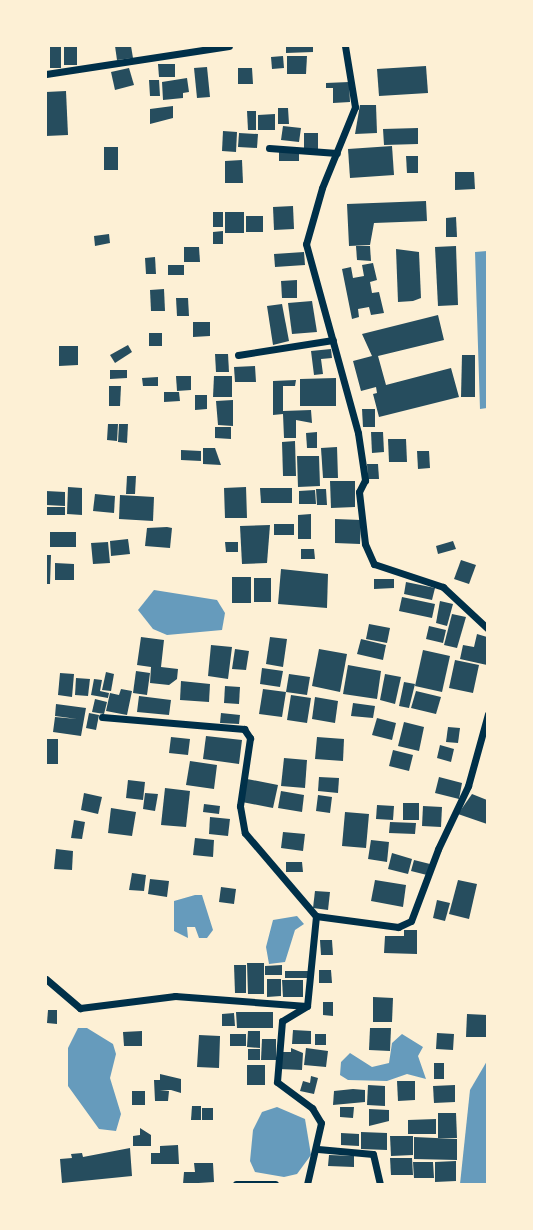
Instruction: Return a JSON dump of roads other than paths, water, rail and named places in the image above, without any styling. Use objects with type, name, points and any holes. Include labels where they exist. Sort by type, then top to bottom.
[{"type":"street","points":[[46,74],[229,46]]},
{"type":"street","points":[[345,46],[355,107],[306,244],[358,433],[365,480],[359,492],[365,544],[374,564],[443,587],[488,629]]},
{"type":"street","points":[[268,148],[337,153]]},
{"type":"street","points":[[237,355],[333,340]]},
{"type":"street","points":[[102,717],[244,729],[250,738],[240,806],[245,833],[316,916],[398,927],[411,921],[438,849],[468,786],[488,714]]},
{"type":"street","points":[[307,1006],[316,916]]},
{"type":"street","points":[[46,979],[80,1008],[175,996],[307,1006]]},
{"type":"street","points":[[307,1006],[282,1021],[277,1082],[312,1108],[321,1123],[318,1149],[307,1185]]},
{"type":"street","points":[[318,1149],[373,1154],[380,1185]]},
{"type":"street","points":[[236,1185],[275,1185]]},
{"type":"water","points":[[487,251],[487,408],[480,409],[475,252]]},
{"type":"water","points":[[154,590],[217,600],[225,613],[222,630],[167,635],[153,629],[138,610]]},
{"type":"water","points":[[202,895],[213,930],[207,938],[199,938],[195,927],[187,927],[188,938],[174,931],[174,901]]},
{"type":"water","points":[[297,916],[304,924],[295,930],[285,962],[269,964],[266,947],[273,920]]},
{"type":"water","points":[[78,1028],[87,1028],[113,1044],[116,1054],[110,1078],[121,1114],[116,1131],[99,1129],[68,1086],[68,1048]]},
{"type":"water","points":[[402,1034],[423,1047],[418,1056],[426,1079],[407,1074],[387,1081],[348,1080],[340,1075],[341,1062],[350,1053],[372,1067],[389,1063],[392,1043]]},
{"type":"water","points":[[487,1061],[487,1184],[460,1184],[470,1090]]},
{"type":"water","points":[[277,1107],[305,1119],[311,1155],[297,1174],[284,1177],[255,1172],[250,1161],[253,1130],[262,1112]]}]
